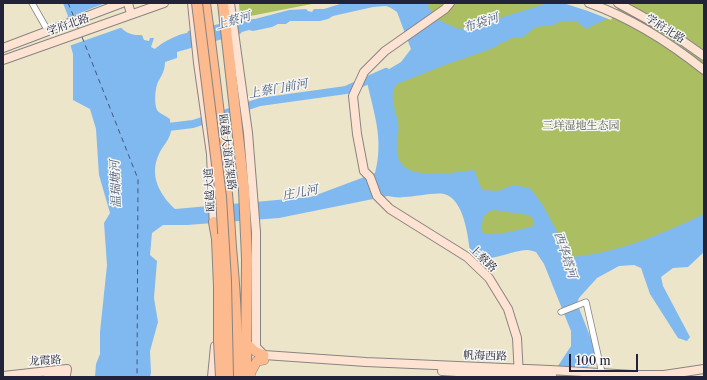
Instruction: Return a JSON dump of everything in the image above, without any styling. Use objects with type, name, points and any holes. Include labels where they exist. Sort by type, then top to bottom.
[{"type":"highway","name":"瓯越大道","points":[[198,3],[214,101],[222,177],[218,201],[224,338],[222,377]]},
{"type":"highway","name":"瓯越大道高架路","points":[[198,3],[221,198],[226,281],[228,377]]},
{"type":"highway","name":"瓯越大道高架路","points":[[205,3],[221,122],[228,199],[234,281],[236,377]]},
{"type":"highway","points":[[223,3],[236,119],[249,199],[250,219],[247,259],[246,377]]},
{"type":"highway","points":[[219,222],[217,239],[219,341],[222,377]]},
{"type":"main road","points":[[247,344],[264,357],[257,361],[250,377]]},
{"type":"street","points":[[32,3],[48,31]]},
{"type":"street","points":[[128,3],[128,16]]},
{"type":"street","name":"学府北路","points":[[3,60],[164,3]]},
{"type":"street","points":[[192,3],[198,63],[218,201]]},
{"type":"street","points":[[230,3],[248,134],[249,199]]},
{"type":"street","name":"上蔡路","points":[[450,3],[445,9],[386,51],[364,72],[353,96],[357,134],[364,170],[370,177],[377,196],[390,209],[467,257],[489,278],[508,309],[517,338],[519,374]]},
{"type":"street","name":"学府北路","points":[[589,3],[619,16],[660,38],[704,70]]},
{"type":"street","points":[[3,48],[121,4]]},
{"type":"street","name":"学府北路","points":[[620,4],[667,30],[704,56]]},
{"type":"street","points":[[250,219],[256,347],[264,357]]},
{"type":"street","points":[[212,377],[215,359],[214,259],[219,222]]},
{"type":"street","points":[[214,259],[222,281]]},
{"type":"street","points":[[560,312],[586,302],[601,375]]},
{"type":"street","name":"帆海西路","points":[[264,357],[389,363],[519,374],[550,373],[633,375],[664,374],[704,369]]},
{"type":"street","name":"龙霞路","points":[[3,376],[67,369],[66,375],[48,377]]},
{"type":"street","points":[[686,377],[704,375]]},
{"type":"green space","points":[[239,3],[317,3],[240,18]]},
{"type":"green space","name":"三垟湿地生态园","points":[[410,3],[704,3],[704,236],[579,276],[544,243],[483,244],[454,186],[396,190],[375,86],[419,64]]},
{"type":"water","points":[[63,3],[110,3],[120,26],[128,33],[142,35],[144,40],[149,41],[150,38],[154,38],[151,47],[155,49],[165,42],[187,33],[188,31],[237,20],[255,19],[289,10],[306,9],[312,12],[314,9],[324,9],[343,3],[429,3],[428,6],[436,19],[459,29],[474,26],[548,3],[618,3],[610,18],[586,29],[576,21],[558,22],[554,25],[536,27],[523,37],[513,37],[488,50],[397,84],[394,88],[393,103],[398,126],[398,156],[402,164],[410,170],[419,173],[443,174],[474,170],[482,190],[498,191],[513,185],[530,188],[542,204],[565,246],[573,257],[607,251],[640,241],[704,214],[704,252],[688,267],[673,268],[661,277],[663,286],[690,337],[687,341],[678,338],[650,294],[641,268],[634,265],[619,266],[597,278],[579,298],[577,303],[595,349],[594,362],[587,367],[581,377],[553,377],[554,372],[571,346],[571,331],[544,264],[536,252],[528,250],[520,251],[491,258],[477,256],[470,252],[464,219],[456,203],[451,197],[444,194],[400,197],[388,196],[279,218],[187,225],[163,225],[152,233],[150,255],[157,261],[154,298],[158,322],[150,351],[150,377],[95,377],[96,364],[100,354],[100,332],[107,265],[104,223],[110,213],[99,175],[96,129],[90,109],[73,100],[73,54],[65,26],[68,16]],"holes":[[[386,6],[397,12],[411,49],[401,62],[367,82],[377,127],[379,149],[375,173],[311,197],[175,209],[169,203],[160,191],[155,177],[156,162],[171,131],[170,119],[158,111],[155,104],[156,88],[164,70],[165,62],[177,58],[177,52],[249,30],[253,31],[272,27],[278,24],[286,24],[290,21],[320,21],[333,16],[373,7]],[[494,210],[528,215],[534,219],[534,226],[499,234],[485,234],[481,230],[484,216],[490,211]]]},
{"type":"pier","points":[[105,3],[113,3],[115,5],[123,27],[69,46],[63,27],[65,19]]},
{"type":"pier","points":[[563,3],[620,3],[611,20]]},
{"type":"waterway","name":"上蔡门前河","points":[[160,128],[193,124],[260,102],[346,90],[386,72]]},
{"type":"ferry route","points":[[68,3],[74,17]]},
{"type":"ferry route","points":[[76,24],[79,30]]},
{"type":"ferry route","points":[[82,37],[138,179],[137,377]]},
{"type":"water label","name":"上蔡河","points":[[233,21]]},
{"type":"water label","name":"布袋河","points":[[481,23]]},
{"type":"water label","name":"温瑞塘河","points":[[116,184]]},
{"type":"water label","name":"庄儿河","points":[[300,193]]},
{"type":"water label","name":"西华塔河","points":[[565,255]]}]
